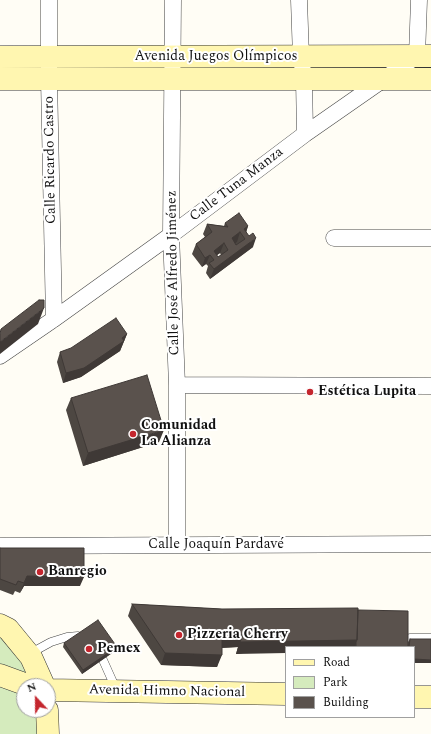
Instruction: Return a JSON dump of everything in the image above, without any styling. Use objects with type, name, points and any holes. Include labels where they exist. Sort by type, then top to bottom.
[{"type":"street","name":"Calle Ricardo Castro","points":[[49,0],[49,79],[54,319]]},
{"type":"street","name":"Calle José Alfredo Jiménez","points":[[173,0],[171,235],[177,385],[177,545]]},
{"type":"street","points":[[299,0],[301,57],[304,79],[304,134]]},
{"type":"street","points":[[418,0],[424,49]]},
{"type":"street","name":"Avenida Juegos Olímpicos","points":[[0,57],[301,57],[424,49]]},
{"type":"street","name":"Calle Tuna Manza","points":[[0,356],[171,235],[304,134],[384,79],[424,49]]},
{"type":"street","name":"Avenida Juegos Olímpicos","points":[[0,79],[431,79]]},
{"type":"street","points":[[334,238],[431,238]]},
{"type":"street","points":[[177,385],[431,386]]},
{"type":"street","name":"Calle Joaquín Pardavé","points":[[0,546],[431,544]]},
{"type":"street","points":[[0,625],[8,629],[29,654],[40,678]]},
{"type":"street","points":[[0,675],[16,681]]},
{"type":"street","name":"Avenida Himno Nacional","points":[[56,690],[285,694]]},
{"type":"street","points":[[415,697],[431,697]]},
{"type":"street","points":[[47,718],[48,734]]},
{"type":"lane","points":[[29,654],[50,642],[67,637],[78,636]]},
{"type":"lane","points":[[406,646],[406,642],[410,638],[431,638]]},
{"type":"lane","points":[[103,660],[118,691]]},
{"type":"green space","points":[[0,625],[31,657],[26,678],[16,678],[16,718],[47,718],[48,734],[0,734]]},
{"type":"building","points":[[239,213],[248,226],[244,229],[249,236],[253,233],[256,238],[214,269],[209,263],[214,260],[210,255],[205,258],[196,244],[212,232],[207,224],[228,227],[225,223]],"holes":[[[240,232],[245,239],[236,245],[232,238]],[[224,243],[228,250],[218,257],[214,251]]]},
{"type":"building","points":[[39,300],[44,300],[44,308],[0,342],[1,329]]},
{"type":"building","points":[[116,318],[127,334],[122,338],[124,341],[84,368],[66,373],[60,352],[71,348]]},
{"type":"building","points":[[147,375],[164,430],[88,453],[71,398]]},
{"type":"building","name":"Banregio","points":[[0,548],[84,548],[84,577],[27,576],[24,583],[18,581],[16,585],[0,579]]},
{"type":"building","points":[[132,604],[222,609],[358,608],[357,640],[240,642],[243,635],[222,636],[222,655],[165,653]]},
{"type":"building","points":[[358,610],[408,611],[408,646],[356,646]]},
{"type":"building","name":"Pemex","points":[[98,620],[117,647],[83,670],[64,643]]},
{"type":"building","points":[[410,639],[431,639],[431,660],[415,659],[415,646],[409,646]]},
{"type":"place","name":"Estética Lupita","points":[[310,392]]},
{"type":"place","name":"Comunidad La Alianza","points":[[133,434]]},
{"type":"place","name":"Banregio","points":[[40,572]]},
{"type":"place","name":"Pizzeria Cherry","points":[[179,635]]},
{"type":"place","name":"Pemex","points":[[89,649]]}]
